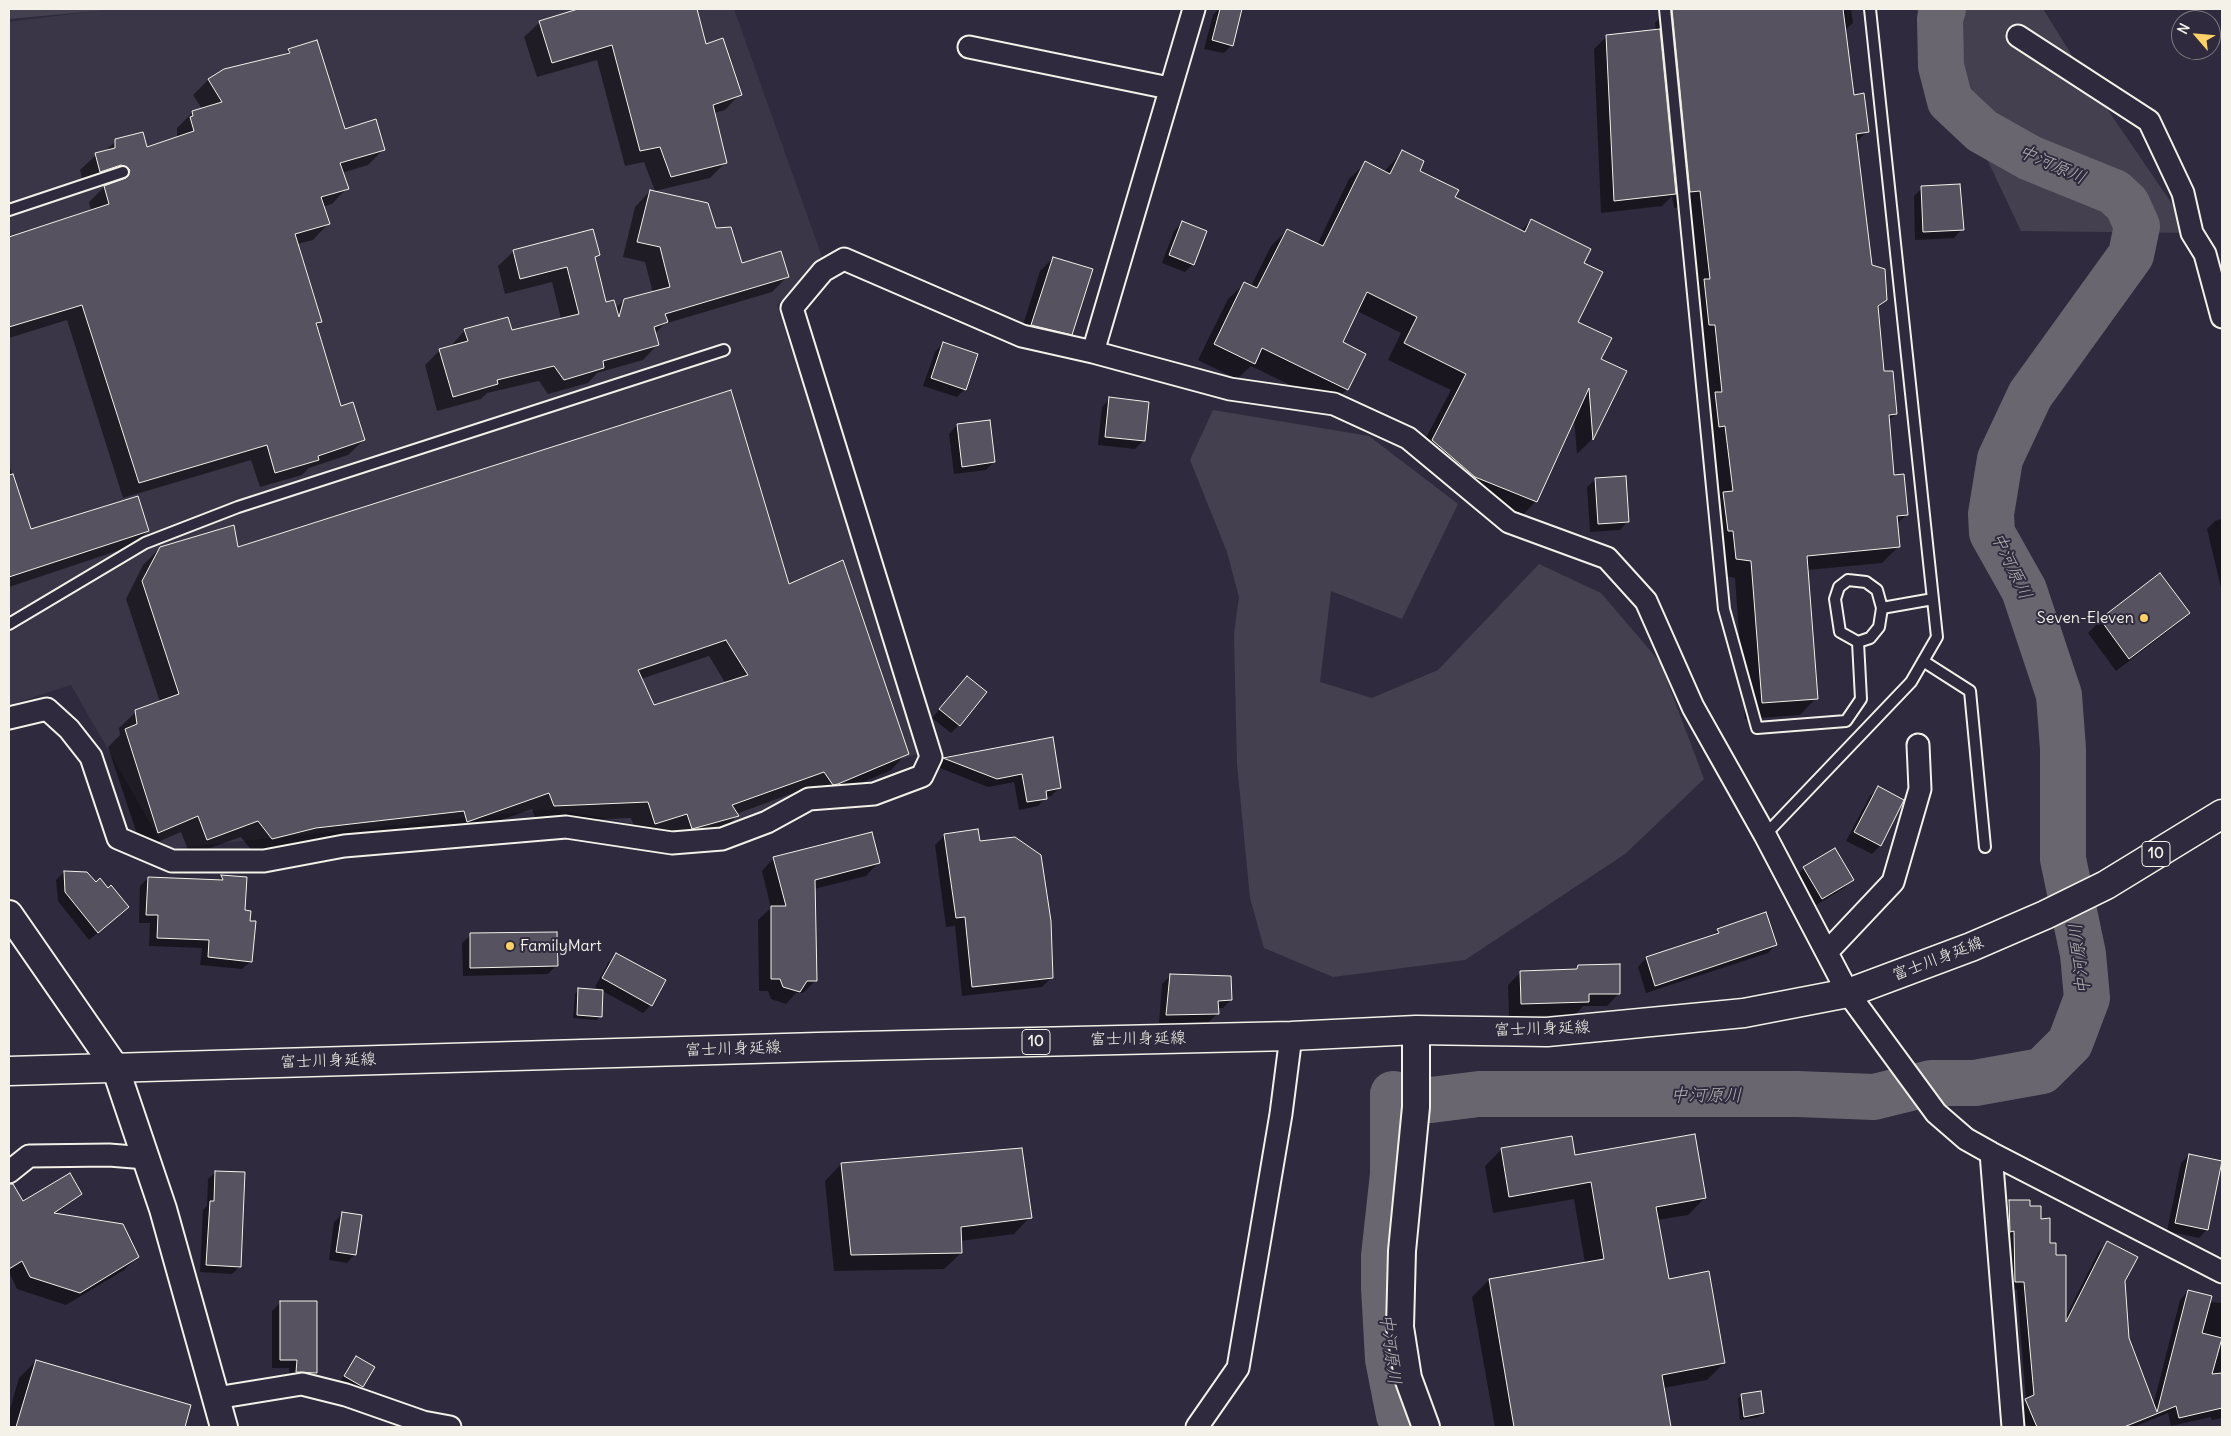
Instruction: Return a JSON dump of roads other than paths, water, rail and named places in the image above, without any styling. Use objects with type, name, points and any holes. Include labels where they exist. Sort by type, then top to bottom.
[{"type":"main road","name":"富士川身延線","points":[[9,1071],[115,1067],[1290,1048],[1416,1030],[1547,1032],[1744,1013],[1848,993],[1971,947],[2045,915],[2106,885],[2222,814]]},
{"type":"street","points":[[1093,352],[1169,88],[1194,9]]},
{"type":"street","points":[[2018,36],[2149,121],[2183,194],[2192,233],[2205,254],[2222,317]]},
{"type":"street","points":[[969,47],[1169,88]]},
{"type":"street","points":[[9,718],[47,709],[70,729],[91,758],[118,838],[172,862],[264,861],[344,846],[566,827],[672,843],[722,839],[767,822],[809,799],[874,794],[922,776],[931,757],[792,308],[822,271],[844,259],[1022,336],[1093,352],[1230,389],[1334,404],[1408,438],[1509,522],[1607,558],[1646,602],[1692,707],[1764,835],[1848,993],[1936,1113],[1966,1138],[1991,1153],[2222,1272]]},
{"type":"street","points":[[1827,952],[1893,882],[1920,789],[1918,745]]},
{"type":"street","points":[[9,914],[115,1067],[146,1158],[224,1427]]},
{"type":"street","points":[[1416,1030],[1416,1107],[1402,1250],[1400,1327],[1408,1378],[1426,1427]]},
{"type":"street","points":[[1197,1427],[1238,1368],[1281,1114],[1290,1048]]},
{"type":"street","points":[[1991,1153],[2013,1427]]},
{"type":"street","points":[[9,1172],[29,1156],[109,1155],[146,1158]]},
{"type":"street","points":[[216,1398],[302,1384],[346,1395],[423,1422],[450,1427]]},
{"type":"lane","points":[[1666,9],[1724,609],[1757,728],[1846,721],[1861,699],[1858,642]]},
{"type":"lane","points":[[1764,835],[1911,682],[1937,637],[1870,9]]},
{"type":"lane","points":[[9,210],[123,172]]},
{"type":"lane","points":[[9,624],[145,543],[238,507],[724,350]]},
{"type":"lane","points":[[1848,580],[1866,582],[1877,590],[1882,608],[1879,627],[1870,638],[1858,642],[1840,632],[1835,599],[1839,587],[1848,580]]},
{"type":"lane","points":[[1882,608],[1933,599]]},
{"type":"lane","points":[[1923,662],[1970,691],[1985,846]]},
{"type":"waterway","name":"中河原川","points":[[1404,1427],[1399,1415],[1388,1359],[1384,1288],[1384,1256],[1393,1174],[1393,1094],[1431,1100],[1479,1094],[1797,1094],[1874,1097],[1931,1083],[1975,1083],[2042,1071],[2070,1043],[2087,998],[2083,954],[2063,859],[2063,749],[2059,695],[2024,590],[1992,533],[1991,514],[2000,459],[2030,395],[2131,255],[2137,226],[2127,204],[2114,192],[2030,158],[1982,131],[1950,101],[1941,66],[1940,19],[1943,9]]},
{"type":"place","name":"Seven-Eleven","points":[[2144,618]]},
{"type":"place","name":"FamilyMart","points":[[510,946]]}]
